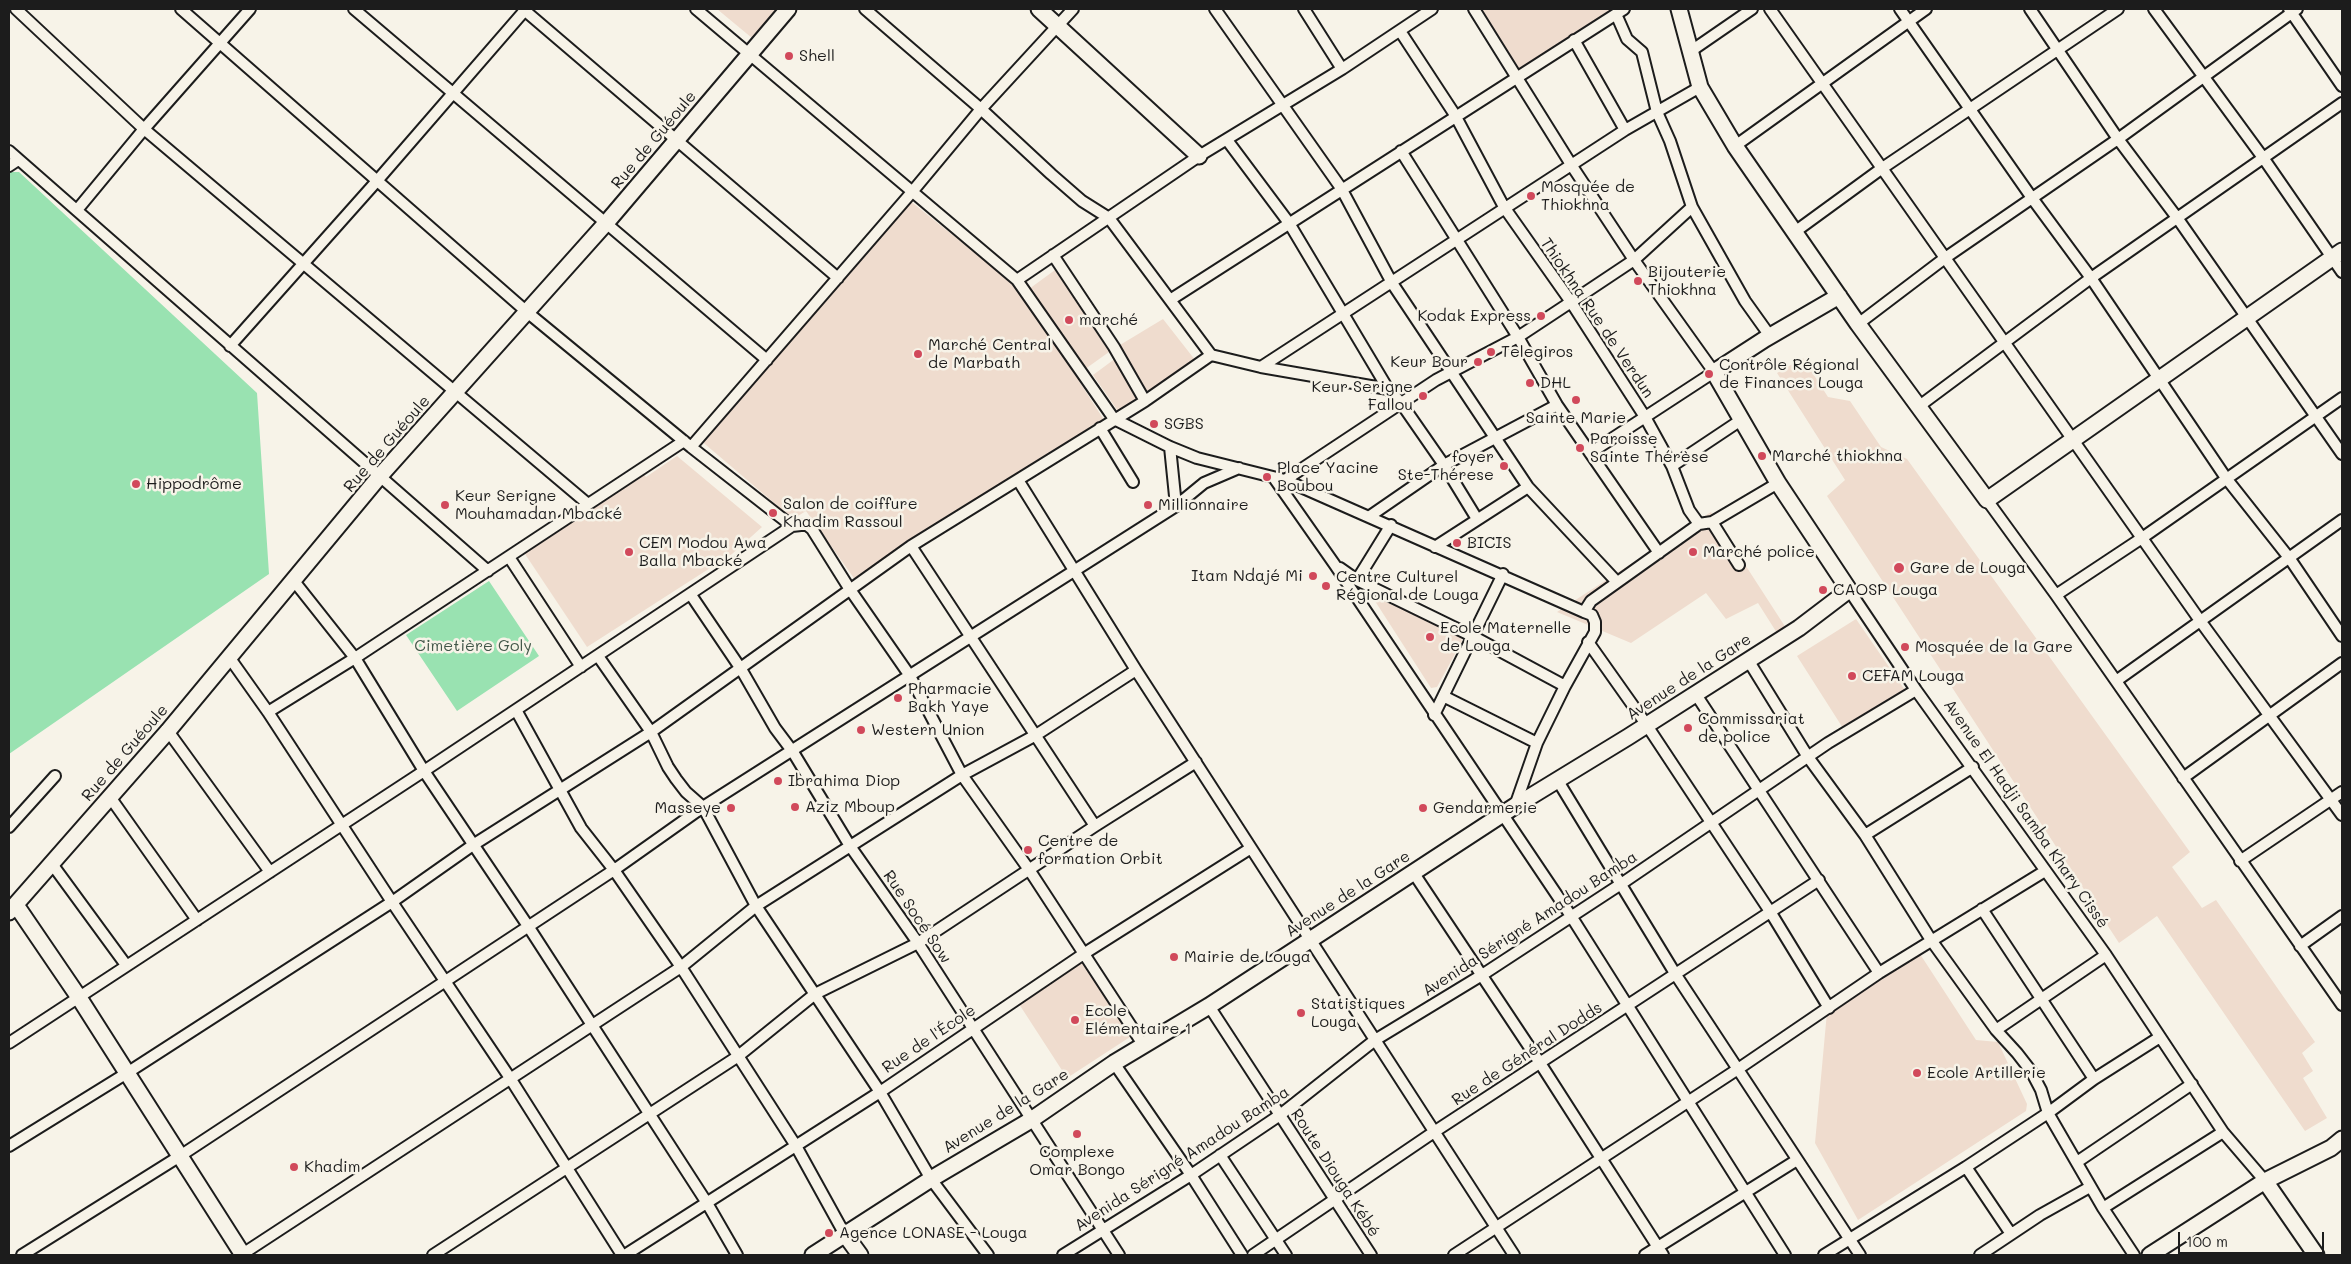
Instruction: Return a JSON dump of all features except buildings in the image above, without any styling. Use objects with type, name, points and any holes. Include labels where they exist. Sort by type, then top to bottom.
[{"type":"street","points":[[16,9],[144,129],[588,504]]},
{"type":"street","points":[[181,9],[376,182],[527,312],[688,444],[792,526]]},
{"type":"street","points":[[77,210],[144,129],[250,9]]},
{"type":"street","points":[[354,9],[607,222],[767,360]]},
{"type":"street","points":[[230,346],[376,182],[524,9],[676,142],[838,278]]},
{"type":"street","points":[[696,9],[1017,280],[1114,419],[1170,447],[1197,458],[1285,480],[1391,525],[1436,547],[1503,574],[1592,615],[1595,622],[1595,632],[1565,686],[1538,744],[1515,806]]},
{"type":"street","name":"Rue de Guéoule","points":[[12,908],[168,731],[379,477],[607,222],[788,9]]},
{"type":"street","points":[[865,9],[981,109],[1076,195],[1109,218],[1211,355],[1261,367],[1388,389]]},
{"type":"street","points":[[1040,9],[1199,156]]},
{"type":"street","points":[[268,712],[355,658],[588,504],[688,444],[767,360],[981,109],[1072,9]]},
{"type":"street","points":[[1215,9],[1341,188],[1392,283],[1528,488],[1616,581]]},
{"type":"street","points":[[1304,9],[1342,69]]},
{"type":"street","points":[[1017,280],[1199,156],[1342,69],[1432,9]]},
{"type":"street","name":"Avenue El Hadji Samba Khary Cissé","points":[[1474,9],[1572,166],[1634,260],[1714,372],[1778,483],[1848,590],[1916,690],[2106,955],[2223,1132],[2265,1181],[2316,1255]]},
{"type":"street","points":[[1679,9],[1700,87],[1734,146],[1796,231],[1858,324],[2056,595],[2342,1005]]},
{"type":"street","points":[[1691,52],[1752,9]]},
{"type":"street","points":[[1770,9],[2201,622],[2332,799],[2342,816]]},
{"type":"street","points":[[1900,9],[2032,198],[2091,278],[2226,478],[2290,559],[2342,636]]},
{"type":"street","points":[[1734,146],[1926,9]]},
{"type":"street","points":[[2030,9],[2118,139],[2248,317],[2342,454]]},
{"type":"street","points":[[1796,231],[1881,169],[2118,9]]},
{"type":"street","points":[[2154,9],[2205,75],[2264,159],[2337,254],[2342,272]]},
{"type":"street","points":[[1858,324],[1945,258],[2118,139],[2293,10],[2342,86]]},
{"type":"street","points":[[1170,300],[1341,188],[1620,11],[1627,38],[1642,52],[1657,112],[1670,141],[1692,207],[1745,302],[1770,336]]},
{"type":"street","name":"Thiokhna Rue de Verdun","points":[[1400,31],[1455,115],[1504,207],[1571,302],[1645,417],[1672,466],[1689,510],[1699,524]]},
{"type":"street","points":[[1574,40],[1625,130]]},
{"type":"street","points":[[1261,367],[1392,283],[1504,207],[1572,166],[1625,130],[1700,87]]},
{"type":"street","points":[[1918,407],[2091,278],[2342,103]]},
{"type":"street","points":[[1227,140],[1289,222],[1388,389],[1401,403],[1444,465],[1477,519]]},
{"type":"street","points":[[9,151],[488,571]]},
{"type":"street","points":[[1401,151],[1455,240],[1518,337],[1557,405],[1659,553]]},
{"type":"street","points":[[9,166],[18,160]]},
{"type":"street","points":[[1285,480],[1401,403],[1452,372],[1518,337],[1634,260],[1692,207]]},
{"type":"street","points":[[1986,500],[2337,254]]},
{"type":"street","points":[[1052,256],[1114,347],[1145,402]]},
{"type":"street","points":[[1590,453],[1770,336],[1839,296]]},
{"type":"street","points":[[9,1146],[127,1073],[392,902],[472,845],[651,732],[741,669],[849,588],[911,546],[1114,419],[1145,402],[1211,355]]},
{"type":"street","points":[[2056,595],[2142,538],[2342,398]]},
{"type":"street","points":[[1370,516],[1444,465],[1557,405]]},
{"type":"street","points":[[1672,466],[1741,420]]},
{"type":"street","points":[[1100,428],[1133,482]]},
{"type":"street","points":[[1170,447],[1176,506]]},
{"type":"street","points":[[22,1255],[180,1156],[614,870],[703,807],[793,752],[1176,506],[1204,483],[1239,468]]},
{"type":"street","points":[[1274,478],[1571,916],[1785,1255]]},
{"type":"street","points":[[1018,480],[1136,670],[1514,1255]]},
{"type":"street","points":[[1584,612],[1598,595],[1616,581],[1699,524],[1712,522],[1778,483]]},
{"type":"street","points":[[1436,547],[1528,488]]},
{"type":"street","points":[[2116,681],[2290,559],[2342,520]]},
{"type":"street","points":[[1712,522],[1739,565]]},
{"type":"street","points":[[9,1043],[691,595],[792,526],[807,525],[812,529],[849,588],[910,676],[962,775],[1030,871],[1144,1046]]},
{"type":"street","points":[[1358,580],[1391,525]]},
{"type":"street","points":[[911,546],[1095,826]]},
{"type":"street","points":[[508,558],[581,667]]},
{"type":"street","points":[[1334,565],[1358,580],[1474,637],[1565,686]]},
{"type":"street","points":[[1434,715],[1445,697],[1503,574]]},
{"type":"street","points":[[294,581],[355,658],[424,771],[593,1025],[707,1203],[737,1255]]},
{"type":"street","name":"Avenue de la Gare","points":[[812,1255],[930,1178],[1031,1120],[1114,1063],[1209,1006],[1515,806],[1558,781],[1798,628],[1848,590]]},
{"type":"street","name":"Rue Socé Sow","points":[[691,595],[741,669],[775,728],[793,752],[850,846],[918,944],[1119,1255]]},
{"type":"street","points":[[1588,642],[1646,724],[1771,913],[1829,1008]]},
{"type":"street","points":[[598,656],[651,732],[676,779],[686,792],[703,807],[756,906],[880,1092],[930,1178],[988,1255]]},
{"type":"street","points":[[229,657],[343,824],[392,902],[510,1078],[566,1169],[623,1255]]},
{"type":"street","points":[[1748,660],[1808,757],[1865,836],[1931,940],[1996,1030],[2031,1071],[2041,1090],[2048,1113],[2090,1187],[2134,1255]]},
{"type":"street","points":[[2183,778],[2342,663]]},
{"type":"street","points":[[12,908],[78,996],[242,1255],[681,967],[756,906],[962,775],[1036,735],[1136,670]]},
{"type":"street","name":"Avenida Sérigné Amadou Bamba","points":[[1063,1255],[1191,1175],[1280,1115],[1375,1040],[1482,975],[1621,884],[1828,743],[1916,690]]},
{"type":"street","points":[[1695,693],[1761,790],[1879,973]]},
{"type":"street","points":[[1445,697],[1538,744]]},
{"type":"street","points":[[516,710],[581,828],[614,870],[681,967],[796,1146],[844,1233],[860,1255]]},
{"type":"street","points":[[168,731],[270,872]]},
{"type":"street","points":[[433,1255],[738,1057],[815,994],[918,944],[1095,826],[1196,762]]},
{"type":"street","points":[[1865,836],[1973,767]]},
{"type":"street","points":[[9,827],[55,776]]},
{"type":"street","points":[[1558,781],[1676,974],[1860,1255]]},
{"type":"street","points":[[2240,861],[2342,792]]},
{"type":"street","points":[[110,797],[198,920]]},
{"type":"street","name":"Rue de l'École","points":[[623,1255],[880,1092],[1085,953],[1251,848]]},
{"type":"street","points":[[52,864],[126,965]]},
{"type":"street","points":[[1454,1255],[1738,1069],[1879,973],[2045,871]]},
{"type":"street","points":[[1413,872],[1540,1063],[1661,1251]]},
{"type":"street","name":"Rue de Général Dodds","points":[[1253,1255],[1276,1242],[1434,1132],[1819,880]]},
{"type":"street","points":[[1982,910],[2094,1079]]},
{"type":"street","points":[[2300,946],[2342,916]]},
{"type":"street","points":[[1996,1030],[2106,955]]},
{"type":"street","name":"Route Diouga Kébé","points":[[1209,1006],[1371,1255]]},
{"type":"street","points":[[1824,1255],[1966,1167],[2048,1113],[2094,1079],[2160,1037]]},
{"type":"street","points":[[1114,1063],[1191,1175],[1242,1255]]},
{"type":"street","points":[[2077,1162],[2192,1084]]},
{"type":"street","points":[[2103,1208],[2223,1132]]},
{"type":"street","points":[[2150,1255],[2265,1181],[2331,1148],[2342,1139]]},
{"type":"street","points":[[1220,1155],[1286,1255]]},
{"type":"street","points":[[1645,1255],[1661,1251],[1744,1192],[1797,1160]]},
{"type":"street","points":[[1966,1167],[2011,1234]]},
{"type":"street","points":[[1984,1254],[2011,1234],[2090,1187]]},
{"type":"shaded area","points":[[717,9],[777,9],[752,38]]},
{"type":"shaded area","points":[[1467,9],[1617,9],[1510,78]]},
{"type":"shaded area","name":"Marché Central de Marbath","points":[[909,200],[1020,289],[1104,420],[856,581],[806,511],[793,519],[699,439]]},
{"type":"shaded area","name":"marché","points":[[1055,270],[1109,352],[1081,372],[1029,289]]},
{"type":"shaded area","points":[[1163,319],[1199,365],[1152,405],[1120,345]]},
{"type":"shaded area","points":[[1116,358],[1141,396],[1120,414],[1093,375]]},
{"type":"shaded area","points":[[1803,358],[1828,397],[1850,401],[1881,447],[1907,459],[2190,852],[2172,867],[2202,908],[2216,900],[2315,1042],[2302,1053],[2313,1071],[2303,1078],[2327,1118],[2305,1131],[2157,916],[2119,943],[1827,496],[1845,480],[1777,373]]},
{"type":"shaded area","name":"CEM Modou Awa Balla Mbacké","points":[[677,456],[762,527],[732,554],[587,647],[523,551],[641,471],[646,477]]},
{"type":"shaded area","name":"Marché police","points":[[1711,512],[1786,628],[1777,633],[1758,603],[1726,619],[1706,593],[1631,643],[1557,612]]},
{"type":"shaded area","name":"Ecole Maternelle de Louga","points":[[1376,592],[1459,634],[1462,641],[1437,687],[1431,688],[1373,598]]},
{"type":"shaded area","name":"CEFAM Louga","points":[[1856,619],[1909,696],[1848,736],[1797,656]]},
{"type":"shaded area","name":"Ecole Artillerie","points":[[1918,951],[1976,1040],[1998,1042],[2027,1104],[2026,1111],[1858,1220],[1815,1143],[1827,1012]]},
{"type":"shaded area","name":"Ecole Elémentaire 1","points":[[1082,962],[1130,1037],[1067,1078],[1019,1004]]},
{"type":"green space","name":"Hippodrôme","points":[[9,172],[19,172],[257,393],[269,574],[9,754]]},
{"type":"green space","name":"Cimetière Goly","points":[[489,581],[539,656],[457,711],[406,635]]},
{"type":"place","name":"Shell","points":[[789,56]]},
{"type":"place","name":"Mosquée de Thiokhna","points":[[1531,196]]},
{"type":"place","name":"Bijouterie Thiokhna","points":[[1638,281]]},
{"type":"place","name":"Kodak Express","points":[[1541,316]]},
{"type":"place","name":"marché","points":[[1069,320]]},
{"type":"place","name":"Telegiros","points":[[1491,352]]},
{"type":"place","name":"Marché Central de Marbath","points":[[918,354]]},
{"type":"place","name":"Keur Bour","points":[[1478,362]]},
{"type":"place","name":"Contrôle Régional de Finances Louga","points":[[1709,374]]},
{"type":"place","name":"DHL","points":[[1530,383]]},
{"type":"place","name":"Keur Serigne Fallou","points":[[1423,396]]},
{"type":"place","name":"Sainte Marie","points":[[1576,400]]},
{"type":"place","name":"SGBS","points":[[1154,424]]},
{"type":"place","name":"Paroisse Sainte Thérèse","points":[[1580,448]]},
{"type":"place","name":"Marché thiokhna","points":[[1762,456]]},
{"type":"place","name":"foyer Ste-Thérese","points":[[1504,466]]},
{"type":"place","name":"Place Yacine Boubou","points":[[1267,477]]},
{"type":"place","name":"Hippodrôme","points":[[136,484]]},
{"type":"place","name":"Keur Serigne Mouhamadan Mbacké","points":[[445,505]]},
{"type":"place","name":"Millionnaire","points":[[1148,505]]},
{"type":"place","name":"Salon de coiffure Khadim Rassoul","points":[[773,513]]},
{"type":"place","name":"BICIS","points":[[1457,543]]},
{"type":"place","name":"CEM Modou Awa Balla Mbacké","points":[[629,552]]},
{"type":"place","name":"Marché police","points":[[1693,552]]},
{"type":"place","name":"Gare de Louga","points":[[1899,568]]},
{"type":"place","name":"Itam Ndajé Mi","points":[[1313,576]]},
{"type":"place","name":"Centre Culturel Régional de Louga","points":[[1326,586]]},
{"type":"place","name":"CAOSP Louga","points":[[1823,590]]},
{"type":"place","name":"Ecole Maternelle de Louga","points":[[1430,637]]},
{"type":"place","name":"Mosquée de la Gare","points":[[1905,647]]},
{"type":"place","name":"CEFAM Louga","points":[[1852,676]]},
{"type":"place","name":"Pharmacie Bakh Yaye","points":[[898,698]]},
{"type":"place","name":"Commissariat de police","points":[[1688,728]]},
{"type":"place","name":"Western Union","points":[[861,730]]},
{"type":"place","name":"Ibrahima Diop","points":[[778,781]]},
{"type":"place","name":"Aziz Mboup","points":[[795,807]]},
{"type":"place","name":"Masseye","points":[[731,808]]},
{"type":"place","name":"Gendarmerie","points":[[1423,808]]},
{"type":"place","name":"Centre de formation Orbit","points":[[1028,850]]},
{"type":"place","name":"Mairie de Louga","points":[[1174,957]]},
{"type":"place","name":"Statistiques Louga","points":[[1301,1013]]},
{"type":"place","name":"Ecole Elémentaire 1","points":[[1075,1020]]},
{"type":"place","name":"Ecole Artillerie","points":[[1917,1073]]},
{"type":"place","name":"Complexe Omar Bongo","points":[[1077,1134]]},
{"type":"place","name":"Khadim","points":[[294,1167]]},
{"type":"place","name":"Agence LONASE - Louga","points":[[829,1233]]}]
